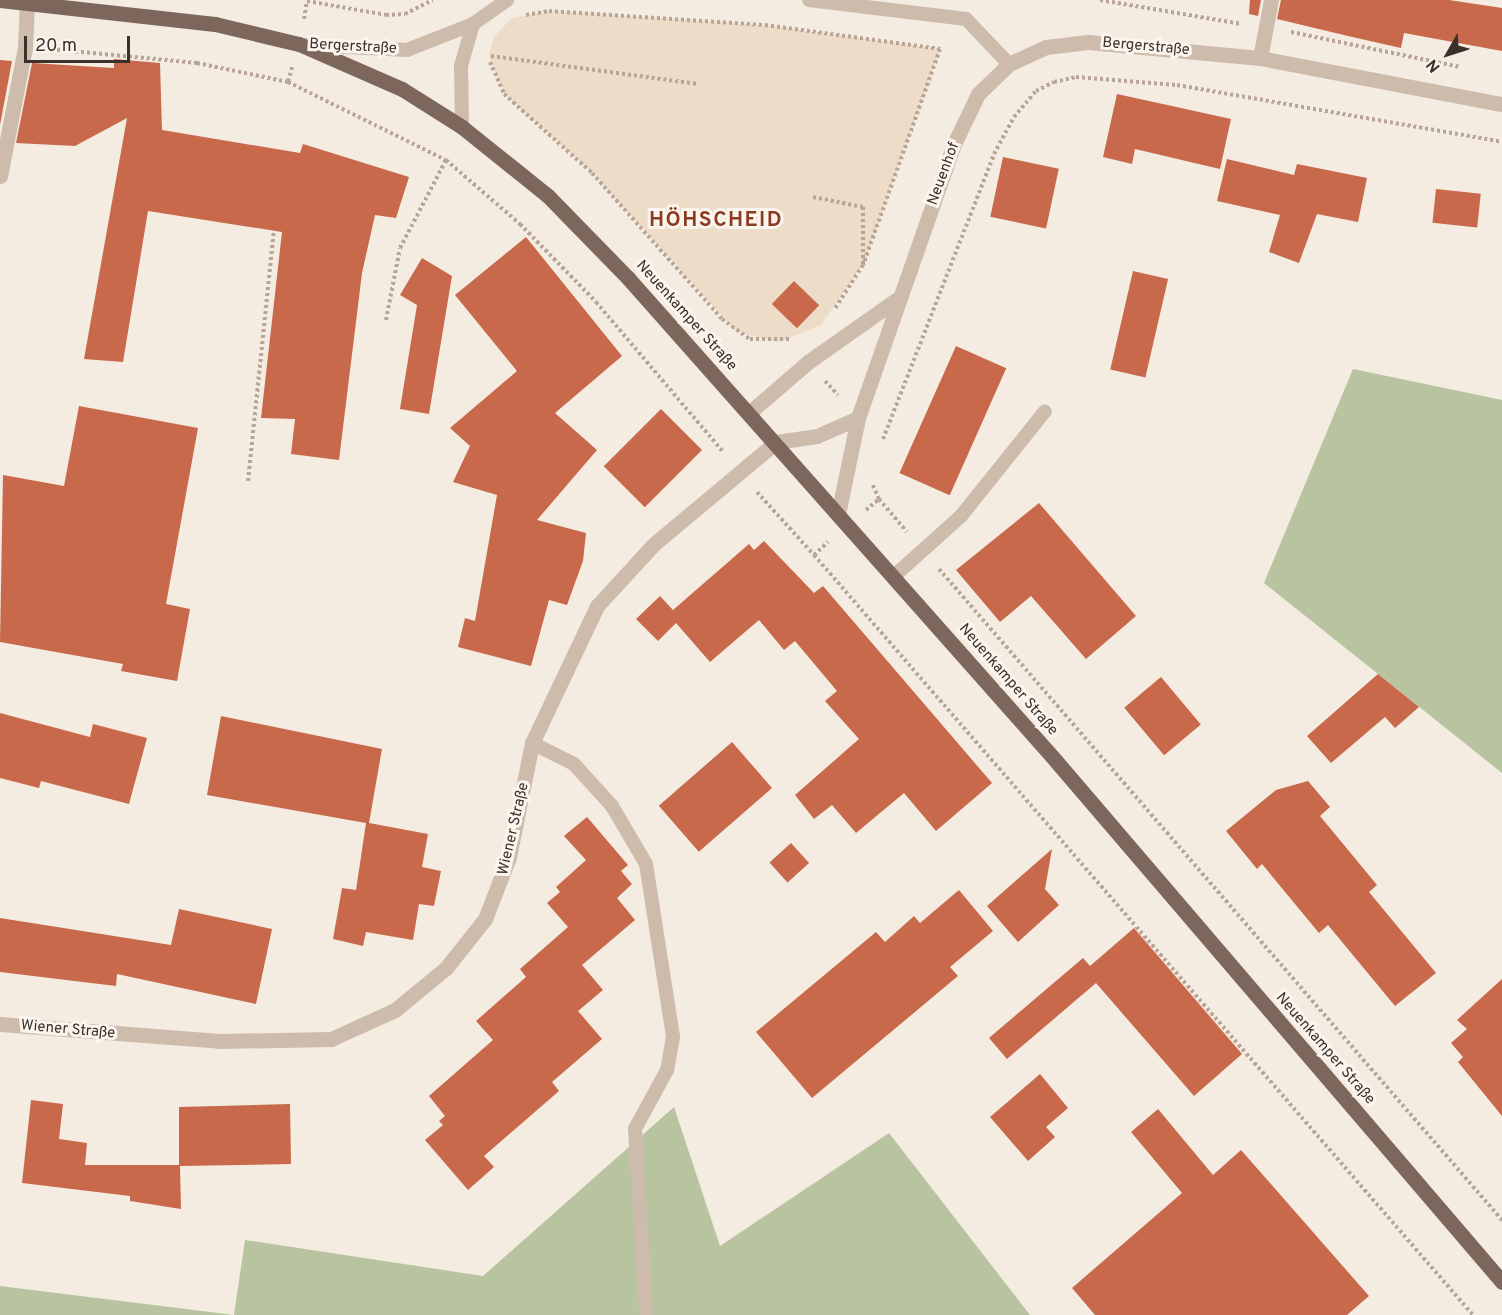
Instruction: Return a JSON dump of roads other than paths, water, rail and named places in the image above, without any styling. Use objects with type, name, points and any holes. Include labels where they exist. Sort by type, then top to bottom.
[{"type":"main road","name":"Neuenkamper Straße","points":[[0,0],[215,24],[299,44],[402,89],[462,127],[600,247],[776,442],[1502,1282]]},
{"type":"street","points":[[1260,58],[1271,0]]},
{"type":"street","points":[[0,176],[25,47],[27,3]]},
{"type":"street","name":"Bergerstraße","points":[[1009,64],[1046,47],[1088,42],[1260,58],[1502,105]]},
{"type":"street","name":"Neuenhof","points":[[838,514],[858,418],[954,144],[978,94],[1009,64]]},
{"type":"street","points":[[749,413],[808,362],[900,297]]},
{"type":"street","points":[[776,442],[817,436],[858,418]]},
{"type":"street","name":"Wiener Straße","points":[[0,1024],[219,1041],[331,1039],[368,1025],[426,986],[485,919],[509,857],[532,743],[597,606],[654,544],[776,442]]},
{"type":"lane","name":"Bergerstraße","points":[[299,44],[407,50],[473,24],[507,0]]},
{"type":"lane","points":[[809,0],[966,19],[1009,64]]},
{"type":"lane","points":[[462,127],[461,66],[473,24]]},
{"type":"lane","points":[[892,577],[924,552],[961,516],[1045,411]]},
{"type":"lane","points":[[532,743],[574,764],[612,806],[646,864],[673,1037],[667,1070],[635,1129],[646,1315]]},
{"type":"district","name":"HÖHSCHEID","points":[[716,221]]}]
